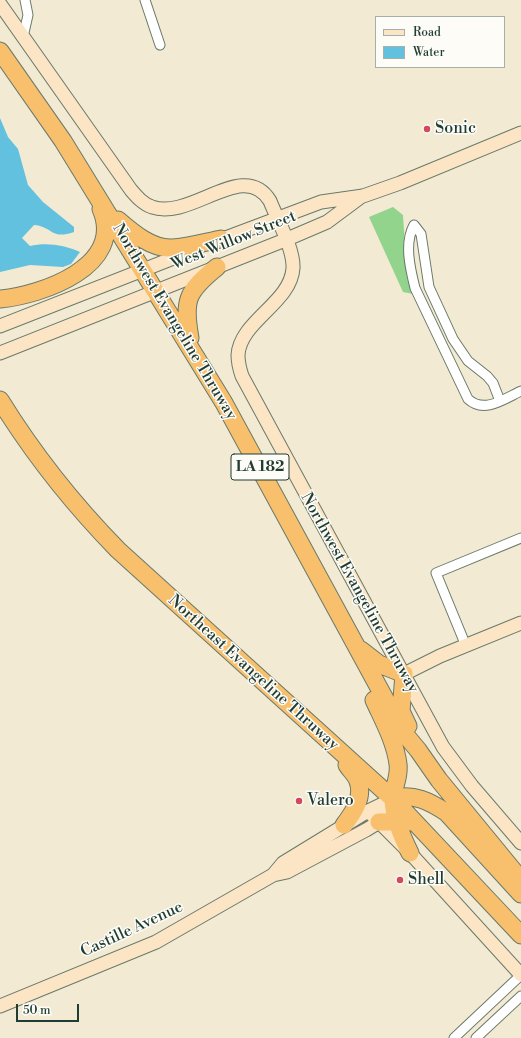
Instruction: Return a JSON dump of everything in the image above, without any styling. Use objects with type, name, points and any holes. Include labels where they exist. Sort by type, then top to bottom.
[{"type":"highway","name":"Northwest Evangeline Thruway","points":[[0,51],[63,141],[107,210],[244,436],[403,732],[439,780],[521,880]]},
{"type":"highway","points":[[0,299],[28,294],[69,278],[81,272],[98,254],[105,231],[104,217],[90,185]]},
{"type":"highway","points":[[107,210],[136,235],[152,243],[172,248],[221,239]]},
{"type":"highway","points":[[192,350],[185,314],[190,294],[201,280],[217,267]]},
{"type":"highway","name":"Northeast Evangeline Thruway","points":[[0,400],[57,483],[84,516],[118,550],[393,799],[521,935]]},
{"type":"highway","points":[[0,408],[15,423]]},
{"type":"highway","points":[[317,574],[393,742],[398,764],[398,781],[393,799],[398,822],[410,853]]},
{"type":"highway","points":[[356,646],[379,664],[404,674],[401,711],[418,750]]},
{"type":"highway","points":[[333,745],[358,781],[357,808],[344,825]]},
{"type":"highway","points":[[393,799],[400,796],[423,800],[433,804],[447,813],[521,894]]},
{"type":"highway","points":[[373,817],[398,822],[410,822],[420,826]]},
{"type":"street","points":[[23,37],[28,15],[25,0]]},
{"type":"street","points":[[145,0],[160,45]]},
{"type":"street","name":"Northwest Evangeline Thruway","points":[[0,4],[131,190],[142,202],[153,207],[170,210],[234,187],[244,185],[253,186],[266,194],[277,217],[292,258],[292,274],[286,288],[243,340],[238,354],[242,376],[443,747],[458,768],[521,844]]},
{"type":"street","name":"West Willow Street","points":[[0,326],[277,217],[321,202],[363,196],[400,183],[521,133]]},
{"type":"street","name":"West Willow Street","points":[[0,353],[327,222],[363,196]]},
{"type":"street","points":[[500,401],[493,383],[487,376],[468,361],[453,339],[429,287],[421,234],[414,225],[408,235],[412,277],[415,288],[468,398],[478,406],[485,406],[500,401],[521,392]]},
{"type":"street","points":[[412,277],[427,274]]},
{"type":"street","points":[[442,345],[453,339]]},
{"type":"street","points":[[466,646],[436,573],[521,538]]},
{"type":"street","points":[[404,674],[440,656],[521,623]]},
{"type":"street","name":"Castille Avenue","points":[[0,1006],[156,942],[273,875],[287,872],[312,859],[373,817],[393,799]]},
{"type":"street","points":[[373,817],[410,853],[521,974],[454,1038]]},
{"type":"street","name":"Castille Avenue","points":[[273,875],[283,863],[344,825],[373,817]]},
{"type":"street","points":[[476,1038],[521,996]]},
{"type":"green space","points":[[393,207],[403,215],[407,278],[413,294],[403,292],[369,217]]},
{"type":"water","points":[[0,118],[8,137],[18,149],[28,185],[43,202],[74,227],[74,232],[60,235],[40,226],[34,225],[22,238],[30,246],[42,244],[55,245],[80,252],[71,264],[63,267],[30,265],[0,272]]},
{"type":"place","name":"Sonic","points":[[427,129]]},
{"type":"place","name":"Valero","points":[[299,801]]},
{"type":"place","name":"Shell","points":[[400,880]]}]
